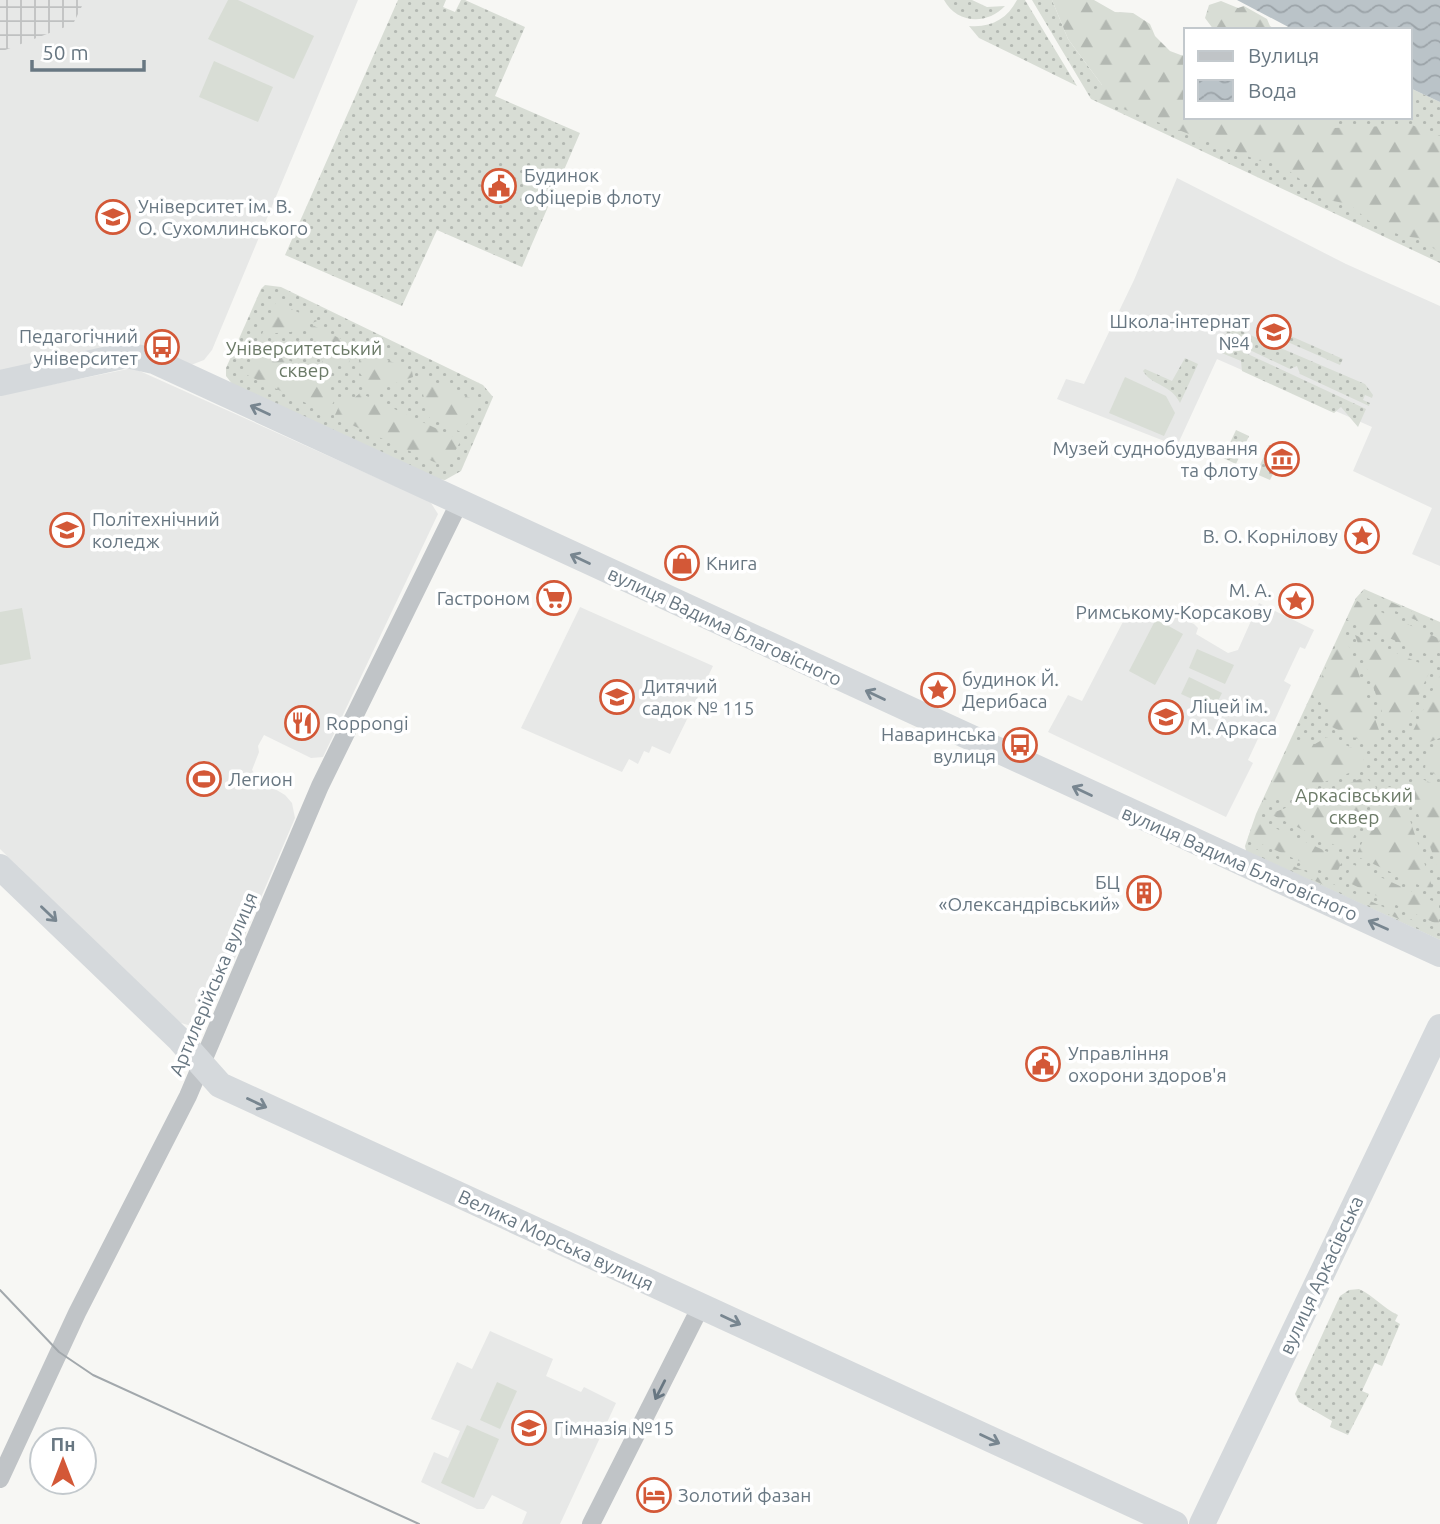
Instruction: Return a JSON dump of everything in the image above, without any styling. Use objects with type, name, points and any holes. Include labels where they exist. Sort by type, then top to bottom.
[{"type":"highway","name":"вулиця Вадима Благовісного","points":[[0,383],[127,355],[142,357],[1440,954]]},
{"type":"highway","name":"Велика Морська вулиця","points":[[0,867],[180,1040],[220,1085],[1175,1524]]},
{"type":"highway","name":"вулиця Аркасівська","points":[[1202,1524],[1440,1027]]},
{"type":"street","name":"Артилерійська вулиця","points":[[0,1479],[77,1314],[201,1065],[320,786],[459,503]]},
{"type":"street","points":[[592,1524],[701,1307]]},
{"type":"shaded area","name":"Університет ім. В. О. Сухомлинського","points":[[0,0],[358,0],[212,350],[204,360],[191,365],[0,371]]},
{"type":"shaded area","points":[[0,0],[85,0],[73,24],[0,52]]},
{"type":"shaded area","name":"Школа-інтернат №4","points":[[1177,178],[1346,264],[1440,306],[1440,566],[1412,554],[1432,508],[1353,471],[1372,427],[1217,359],[1177,446],[1057,399],[1066,379],[1084,384],[1134,280]]},
{"type":"shaded area","points":[[133,368],[422,498],[431,503],[438,514],[323,757],[311,758],[264,735],[258,746],[259,752],[252,770],[258,779],[285,795],[292,803],[295,818],[215,1005],[199,1025],[191,1026],[178,1022],[167,1012],[0,849],[0,395]]},
{"type":"shaded area","name":"Ліцей ім. М. Аркаса","points":[[1259,603],[1314,630],[1305,649],[1300,647],[1284,681],[1291,685],[1270,731],[1263,728],[1248,760],[1253,763],[1226,817],[1048,732],[1068,695],[1082,701],[1128,612],[1146,619],[1153,613],[1164,610],[1194,624],[1198,628],[1196,634],[1228,653],[1238,650]]},
{"type":"shaded area","name":"Дитячий садок № 115","points":[[580,607],[713,666],[670,754],[652,746],[649,753],[644,751],[638,764],[629,759],[622,772],[521,728]]},
{"type":"shaded area","name":"Гімназія №15","points":[[490,1331],[553,1359],[546,1376],[581,1392],[584,1387],[616,1403],[560,1524],[522,1524],[527,1512],[492,1495],[484,1509],[477,1509],[421,1482],[434,1452],[448,1458],[460,1431],[431,1419],[457,1362],[472,1369]]},
{"type":"green space","points":[[228,0],[238,0],[314,36],[294,79],[208,39]]},
{"type":"green space","points":[[398,0],[446,0],[443,7],[455,12],[461,0],[465,0],[525,27],[495,96],[580,133],[522,267],[437,230],[402,306],[285,255]]},
{"type":"green space","points":[[944,0],[972,0],[987,7],[1005,6],[990,16],[973,19],[956,14]]},
{"type":"green space","points":[[1017,0],[1025,0],[1077,86],[979,38],[969,26],[998,21]]},
{"type":"green space","points":[[1032,0],[1052,0],[1068,39],[1102,85],[1184,55],[1184,119],[1412,119],[1412,89],[1440,102],[1440,263],[1091,99]]},
{"type":"green space","points":[[1052,0],[1094,0],[1115,12],[1133,13],[1150,24],[1155,36],[1170,51],[1184,56],[1184,119],[1327,119],[1334,128],[1412,125],[1440,136],[1440,253],[1419,238],[1402,236],[1369,221],[1349,204],[1328,200],[1277,162],[1260,161],[1097,99],[1096,89],[1102,85],[1068,39]]},
{"type":"green space","points":[[1221,1],[1238,8],[1244,6],[1267,19],[1273,28],[1212,28],[1205,18],[1209,5]]},
{"type":"green space","points":[[214,61],[273,87],[258,122],[199,97]]},
{"type":"green space","name":"Університетський сквер","points":[[265,285],[281,287],[483,385],[493,397],[461,471],[445,480],[434,479],[233,385],[226,376],[226,368]]},
{"type":"green space","points":[[276,302],[317,321],[291,332],[262,334]]},
{"type":"green space","points":[[314,326],[356,346],[348,365],[339,365],[331,372],[325,369],[310,328]]},
{"type":"green space","points":[[1229,326],[1365,384],[1373,395],[1372,398],[1365,395],[1363,400],[1370,403],[1369,406],[1300,374],[1297,366],[1290,369],[1224,338]]},
{"type":"green space","points":[[1270,327],[1343,359],[1340,365],[1267,333]]},
{"type":"green space","points":[[1222,342],[1366,409],[1358,427],[1341,407],[1334,413],[1242,371],[1241,361],[1217,351]]},
{"type":"green space","points":[[257,345],[328,379],[328,389],[336,398],[327,413],[245,374]]},
{"type":"green space","points":[[365,350],[412,371],[413,377],[373,391],[363,386],[362,376],[356,368]]},
{"type":"green space","points":[[1185,358],[1198,364],[1180,403],[1172,392],[1151,380],[1143,371],[1145,369],[1172,381]]},
{"type":"green space","points":[[419,375],[477,401],[463,433],[428,417]]},
{"type":"green space","points":[[1125,377],[1166,396],[1175,413],[1164,436],[1109,413]]},
{"type":"green space","points":[[360,393],[461,440],[448,465],[443,466],[334,417],[342,400],[352,400]]},
{"type":"green space","points":[[1236,430],[1249,436],[1236,464],[1223,458]]},
{"type":"green space","points":[[1269,445],[1284,452],[1270,480],[1256,474]]},
{"type":"green space","name":"Аркасівський сквер","points":[[1364,589],[1440,622],[1440,940],[1246,851],[1245,846],[1256,814],[1356,598]]},
{"type":"green space","points":[[1364,590],[1440,624],[1440,631],[1360,595]]},
{"type":"green space","points":[[1357,601],[1440,639],[1436,658],[1347,620]]},
{"type":"green space","points":[[22,608],[31,659],[0,665],[0,612]]},
{"type":"green space","points":[[1156,619],[1183,634],[1155,685],[1129,671]]},
{"type":"green space","points":[[1343,630],[1380,733],[1366,743],[1332,727],[1330,711],[1313,696]]},
{"type":"green space","points":[[1355,635],[1431,668],[1403,730],[1388,729]]},
{"type":"green space","points":[[1197,649],[1234,665],[1225,684],[1189,668]]},
{"type":"green space","points":[[1440,675],[1440,738],[1422,745],[1412,733]]},
{"type":"green space","points":[[1189,677],[1222,693],[1214,709],[1181,694]]},
{"type":"green space","points":[[1327,737],[1364,753],[1363,768],[1261,805],[1291,741],[1315,744]]},
{"type":"green space","points":[[1440,748],[1440,777],[1425,769],[1427,753]]},
{"type":"green space","points":[[1365,777],[1376,787],[1347,851],[1270,814]]},
{"type":"green space","points":[[1420,778],[1440,787],[1440,874],[1409,789]]},
{"type":"green space","points":[[1387,787],[1399,787],[1434,892],[1356,856]]},
{"type":"green space","points":[[1255,819],[1343,859],[1335,877],[1248,838]]},
{"type":"green space","points":[[1247,845],[1436,931],[1434,935],[1247,850]]},
{"type":"green space","points":[[1352,864],[1439,904],[1439,925],[1345,881]]},
{"type":"green space","points":[[1359,1289],[1398,1315],[1395,1321],[1400,1324],[1382,1366],[1375,1363],[1362,1391],[1369,1394],[1348,1435],[1330,1427],[1332,1421],[1299,1402],[1295,1394],[1340,1296],[1349,1290]]},
{"type":"green space","points":[[497,1382],[517,1391],[500,1429],[480,1420]]},
{"type":"green space","points":[[467,1425],[499,1439],[474,1498],[441,1483]]},
{"type":"water","points":[[1237,0],[1440,0],[1440,102],[1412,89],[1412,28],[1290,28]]},
{"type":"tram line","points":[[0,1290],[59,1352],[93,1375],[419,1524]]},
{"type":"place","name":"Будинок офіцерів флоту","points":[[499,186]]},
{"type":"place","name":"Університет ім. В. О. Сухомлинського","points":[[113,217]]},
{"type":"place","name":"Школа-інтернат №4","points":[[1274,332]]},
{"type":"place","name":"Педагогічний університет","points":[[162,347]]},
{"type":"place","name":"Музей суднобудування та флоту","points":[[1282,459]]},
{"type":"place","name":"Політехнічний коледж","points":[[67,530]]},
{"type":"place","name":"В. О. Корнілову","points":[[1362,536]]},
{"type":"place","name":"Книга","points":[[682,563]]},
{"type":"place","name":"Гастроном","points":[[554,598]]},
{"type":"place","name":"М. А. Римському-Корсакову","points":[[1296,601]]},
{"type":"place","name":"будинок Й. Дерибаса","points":[[938,690]]},
{"type":"place","name":"Дитячий садок № 115","points":[[617,697]]},
{"type":"place","name":"Ліцей ім. М. Аркаса","points":[[1166,717]]},
{"type":"place","name":"Roppongi","points":[[302,723]]},
{"type":"place","name":"Наваринська вулиця","points":[[1020,745]]},
{"type":"place","name":"Легион","points":[[204,779]]},
{"type":"place","name":"БЦ «Олександрівський»","points":[[1144,893]]},
{"type":"place","name":"Управління охорони здоров'я","points":[[1043,1064]]},
{"type":"place","name":"Гімназія №15","points":[[529,1428]]},
{"type":"place","name":"Золотий фазан","points":[[654,1495]]}]
